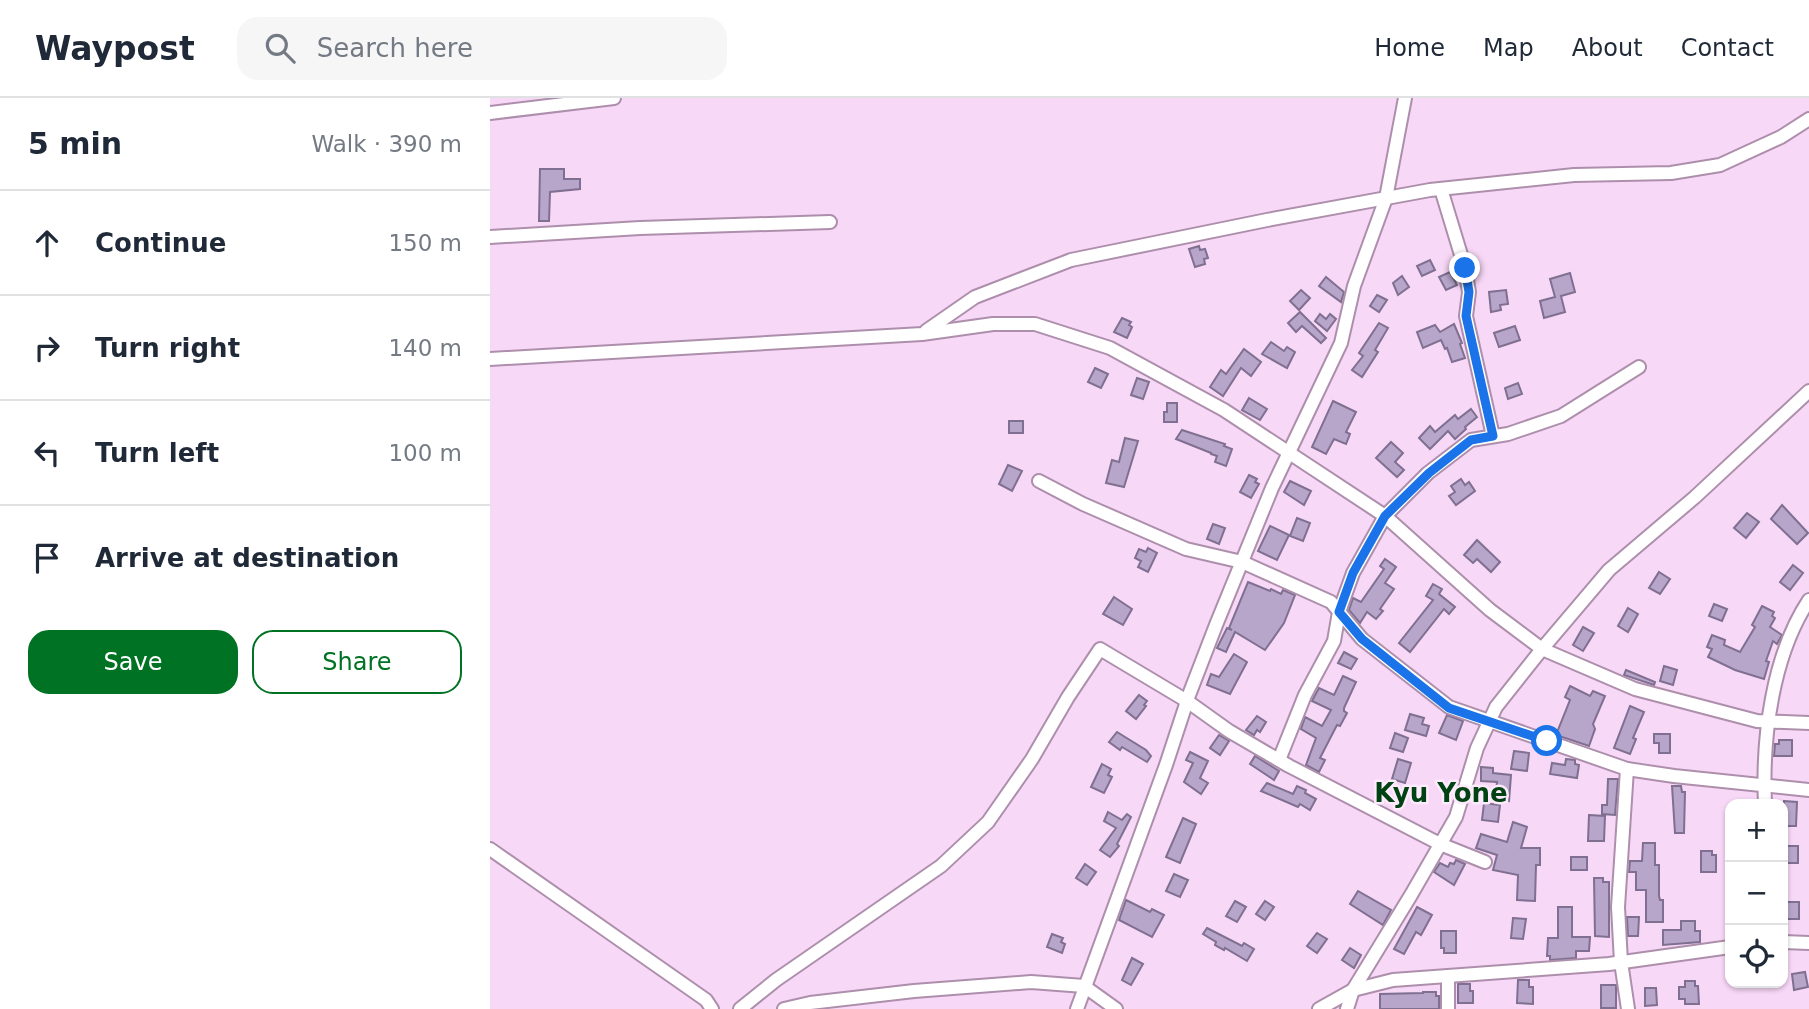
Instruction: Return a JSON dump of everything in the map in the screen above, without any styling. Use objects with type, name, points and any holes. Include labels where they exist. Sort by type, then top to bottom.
[{"type":"street","points":[[490,113],[614,98]]},
{"type":"street","points":[[1077,1009],[1166,765],[1186,701],[1272,488],[1341,343],[1354,286],[1386,198],[1405,98]]},
{"type":"street","points":[[922,334],[975,297],[1071,260],[1441,189],[1574,175],[1671,173],[1720,165],[1781,137],[1809,119]]},
{"type":"street","points":[[1441,189],[1465,268],[1469,292],[1466,316],[1493,436]]},
{"type":"street","points":[[490,237],[639,228],[830,222]]},
{"type":"street","points":[[490,359],[922,334],[993,324],[1035,324],[1110,348],[1224,410],[1385,516],[1490,610],[1542,649],[1635,689],[1731,715],[1809,723]]},
{"type":"street","points":[[1279,760],[1305,695],[1334,641],[1339,612],[1353,573],[1385,516],[1429,473],[1471,440],[1561,416],[1639,367]]},
{"type":"street","points":[[1347,1009],[1353,990],[1456,817],[1477,748],[1496,708],[1609,570],[1695,497],[1809,391]]},
{"type":"street","points":[[1039,481],[1083,504],[1186,549],[1242,562],[1331,602],[1362,639],[1449,708],[1627,769],[1809,790]]},
{"type":"street","points":[[1765,799],[1769,721],[1784,648],[1809,600]]},
{"type":"street","points":[[740,1009],[776,980],[941,866],[988,822],[1031,760],[1100,649],[1279,760],[1440,844],[1485,862]]},
{"type":"street","points":[[1627,769],[1618,907],[1621,962],[1628,1009]]},
{"type":"street","points":[[490,849],[706,1000],[712,1009]]},
{"type":"street","points":[[1788,942],[1809,943]]},
{"type":"street","points":[[1319,1009],[1353,990],[1393,980],[1621,962],[1725,948]]},
{"type":"street","points":[[1448,976],[1448,1009]]},
{"type":"street","points":[[784,1009],[810,1003],[928,990],[1031,982],[1084,986],[1116,1009]]},
{"type":"building","points":[[540,169],[564,169],[564,179],[580,179],[580,189],[550,192],[549,221],[539,221]]},
{"type":"building","points":[[1199,246],[1200,250],[1205,249],[1208,258],[1204,259],[1205,264],[1195,267],[1189,249]]},
{"type":"building","points":[[1430,260],[1435,270],[1422,276],[1417,266]]},
{"type":"building","points":[[1450,272],[1457,285],[1446,290],[1439,277]]},
{"type":"building","points":[[1570,273],[1575,292],[1561,296],[1565,312],[1544,318],[1540,301],[1555,297],[1550,279]]},
{"type":"building","points":[[1402,276],[1409,287],[1398,295],[1393,283]]},
{"type":"building","points":[[1326,277],[1344,292],[1341,302],[1319,286]]},
{"type":"building","points":[[1301,290],[1310,298],[1299,310],[1290,301]]},
{"type":"building","points":[[1506,290],[1508,304],[1500,305],[1501,310],[1491,312],[1489,292]]},
{"type":"building","points":[[1377,295],[1387,300],[1379,312],[1370,306]]},
{"type":"building","points":[[1300,312],[1326,338],[1321,343],[1302,326],[1296,332],[1288,323]]},
{"type":"building","points":[[1320,314],[1326,319],[1330,314],[1336,319],[1327,331],[1315,321]]},
{"type":"building","points":[[1122,318],[1131,322],[1129,325],[1132,327],[1127,338],[1114,332]]},
{"type":"building","points":[[1379,323],[1388,328],[1375,350],[1378,352],[1362,377],[1352,370],[1363,356],[1359,353]]},
{"type":"building","points":[[1454,324],[1465,358],[1452,362],[1441,340],[1423,348],[1417,332],[1435,325],[1440,332]]},
{"type":"building","points":[[1515,326],[1520,340],[1499,347],[1494,333]]},
{"type":"building","points":[[1271,342],[1284,351],[1287,347],[1295,352],[1287,368],[1262,354]]},
{"type":"building","points":[[1244,349],[1261,362],[1251,376],[1241,368],[1223,396],[1210,387],[1221,370],[1226,374]]},
{"type":"building","points":[[1095,368],[1108,374],[1101,388],[1088,382]]},
{"type":"building","points":[[1137,378],[1149,382],[1143,399],[1131,395]]},
{"type":"building","points":[[1518,383],[1522,394],[1508,399],[1505,388]]},
{"type":"building","points":[[1249,398],[1267,409],[1260,420],[1242,410]]},
{"type":"building","points":[[1333,401],[1356,412],[1346,432],[1350,434],[1346,444],[1334,439],[1326,454],[1312,447]]},
{"type":"building","points":[[1167,403],[1177,403],[1177,422],[1164,422]]},
{"type":"building","points":[[1471,409],[1477,417],[1455,439],[1448,431],[1430,449],[1419,438],[1430,426],[1435,432],[1455,415],[1458,419]]},
{"type":"building","points":[[1009,421],[1023,421],[1023,433],[1009,433]]},
{"type":"building","points":[[1182,430],[1225,444],[1224,446],[1232,449],[1226,466],[1215,462],[1217,456],[1176,439]]},
{"type":"building","points":[[1125,438],[1138,441],[1124,487],[1106,483],[1112,460],[1119,462]]},
{"type":"building","points":[[1391,442],[1403,453],[1395,462],[1404,470],[1397,477],[1376,458]]},
{"type":"building","points":[[1008,465],[1022,471],[1012,491],[999,484]]},
{"type":"building","points":[[1249,475],[1257,479],[1255,482],[1259,484],[1251,498],[1240,492]]},
{"type":"building","points":[[1461,479],[1465,485],[1469,482],[1475,491],[1456,505],[1449,496],[1455,492],[1451,486]]},
{"type":"building","points":[[1290,481],[1311,491],[1304,505],[1284,492]]},
{"type":"building","points":[[1782,505],[1808,533],[1797,544],[1771,519]]},
{"type":"building","points":[[1747,513],[1759,522],[1746,538],[1734,528]]},
{"type":"building","points":[[1297,518],[1310,523],[1303,541],[1290,536]]},
{"type":"building","points":[[1213,524],[1225,528],[1219,544],[1207,539]]},
{"type":"building","points":[[1270,526],[1289,535],[1277,560],[1258,551]]},
{"type":"building","points":[[1477,540],[1500,562],[1491,572],[1477,559],[1473,563],[1464,555]]},
{"type":"building","points":[[1148,548],[1157,553],[1148,572],[1138,567],[1141,561],[1135,558],[1139,549],[1146,552]]},
{"type":"building","points":[[1385,559],[1396,567],[1385,583],[1394,589],[1376,619],[1367,612],[1360,623],[1349,610],[1353,598],[1361,602],[1384,569],[1380,566]]},
{"type":"building","points":[[1793,565],[1803,573],[1790,590],[1780,582]]},
{"type":"building","points":[[1659,572],[1670,579],[1660,594],[1649,588]]},
{"type":"building","points":[[1248,582],[1270,591],[1271,589],[1281,594],[1283,590],[1295,595],[1284,623],[1265,650],[1235,632],[1226,652],[1217,648],[1227,628],[1232,630],[1229,628]]},
{"type":"building","points":[[1433,584],[1442,589],[1439,594],[1455,607],[1449,614],[1444,609],[1410,652],[1399,643],[1433,600],[1426,596]]},
{"type":"building","points":[[1114,597],[1132,609],[1123,625],[1103,614]]},
{"type":"building","points":[[1714,604],[1727,609],[1722,621],[1709,616]]},
{"type":"building","points":[[1762,606],[1774,612],[1772,616],[1775,618],[1770,627],[1782,635],[1777,644],[1773,641],[1766,661],[1769,662],[1764,679],[1735,670],[1708,657],[1712,649],[1707,647],[1712,635],[1725,640],[1724,645],[1740,652],[1755,627],[1752,625]]},
{"type":"building","points":[[1628,608],[1638,614],[1628,632],[1618,626]]},
{"type":"building","points":[[1583,627],[1594,633],[1583,651],[1573,645]]},
{"type":"building","points":[[1344,652],[1357,659],[1351,669],[1338,663]]},
{"type":"building","points":[[1234,654],[1247,662],[1230,694],[1207,685],[1211,674],[1219,677]]},
{"type":"building","points":[[1664,666],[1677,670],[1673,685],[1660,681]]},
{"type":"building","points":[[1626,670],[1655,682],[1654,685],[1624,675]]},
{"type":"building","points":[[1343,676],[1356,682],[1344,708],[1347,713],[1340,726],[1337,725],[1320,758],[1325,760],[1319,772],[1306,765],[1316,738],[1301,729],[1305,717],[1322,726],[1331,710],[1312,701],[1319,688],[1334,695]]},
{"type":"building","points":[[1570,686],[1590,696],[1593,691],[1605,696],[1593,724],[1595,729],[1589,746],[1556,735],[1570,700],[1565,697]]},
{"type":"building","points":[[1139,695],[1147,701],[1136,719],[1126,711]]},
{"type":"building","points":[[1630,706],[1644,712],[1633,738],[1636,739],[1630,754],[1614,748]]},
{"type":"building","points":[[1410,714],[1424,718],[1422,724],[1429,726],[1426,736],[1405,730]]},
{"type":"building","points":[[1447,715],[1463,721],[1456,740],[1439,733]]},
{"type":"building","points":[[1257,716],[1266,722],[1260,732],[1257,730],[1254,735],[1246,730]]},
{"type":"building","points":[[1117,732],[1146,750],[1151,756],[1147,762],[1109,742]]},
{"type":"building","points":[[1395,733],[1408,738],[1403,752],[1390,748]]},
{"type":"building","points":[[1654,734],[1670,734],[1670,753],[1659,753],[1659,743],[1654,743]]},
{"type":"building","points":[[1219,735],[1229,741],[1220,755],[1210,748]]},
{"type":"building","points":[[1779,740],[1792,740],[1792,756],[1774,756],[1775,744],[1779,744]]},
{"type":"building","points":[[1514,751],[1529,753],[1527,771],[1511,769]]},
{"type":"building","points":[[1190,752],[1208,761],[1200,778],[1208,783],[1201,794],[1184,782],[1193,763],[1186,760]]},
{"type":"building","points":[[1255,756],[1279,771],[1274,780],[1250,764]]},
{"type":"building","points":[[1398,759],[1411,763],[1405,783],[1392,779]]},
{"type":"building","points":[[1566,759],[1575,760],[1575,764],[1579,765],[1577,778],[1550,774],[1552,763],[1565,765]]},
{"type":"building","points":[[1102,764],[1111,769],[1108,775],[1112,777],[1104,793],[1091,787]]},
{"type":"building","points":[[1481,767],[1493,768],[1493,773],[1511,775],[1509,801],[1495,799],[1497,782],[1481,781]]},
{"type":"building","points":[[1608,779],[1618,779],[1615,815],[1602,814],[1602,805],[1607,805]]},
{"type":"building","points":[[1267,783],[1293,794],[1297,786],[1316,799],[1310,810],[1300,804],[1298,807],[1261,791]]},
{"type":"building","points":[[1672,786],[1681,786],[1682,792],[1685,792],[1684,833],[1675,833]]},
{"type":"building","points":[[1788,801],[1797,802],[1796,826],[1788,826]]},
{"type":"building","points":[[1484,803],[1500,805],[1498,822],[1482,820]]},
{"type":"building","points":[[1108,812],[1122,820],[1127,814],[1131,817],[1117,844],[1119,846],[1110,857],[1100,850],[1116,828],[1104,821]]},
{"type":"building","points":[[1589,815],[1605,816],[1604,841],[1588,841]]},
{"type":"building","points":[[1183,818],[1196,824],[1180,863],[1166,857]]},
{"type":"building","points":[[1513,822],[1527,827],[1521,848],[1540,848],[1540,865],[1536,865],[1535,901],[1517,900],[1518,875],[1493,870],[1497,855],[1476,848],[1481,834],[1507,842]]},
{"type":"building","points":[[1643,843],[1655,843],[1655,865],[1659,865],[1659,896],[1660,900],[1663,900],[1663,922],[1646,922],[1646,890],[1636,890],[1636,872],[1629,872],[1630,861],[1642,861]]},
{"type":"building","points":[[1788,846],[1798,846],[1798,863],[1788,863]]},
{"type":"building","points":[[1701,851],[1712,851],[1712,855],[1716,855],[1716,872],[1701,872]]},
{"type":"building","points":[[1571,857],[1587,857],[1587,870],[1571,870]]},
{"type":"building","points":[[1456,860],[1465,864],[1454,885],[1434,872],[1440,863],[1448,867]]},
{"type":"building","points":[[1085,864],[1096,872],[1087,885],[1076,878]]},
{"type":"building","points":[[1174,874],[1188,880],[1180,897],[1166,891]]},
{"type":"building","points":[[1594,878],[1603,878],[1603,882],[1609,882],[1609,937],[1595,936]]},
{"type":"building","points":[[1358,891],[1391,910],[1383,925],[1350,904]]},
{"type":"building","points":[[1126,900],[1150,912],[1152,909],[1164,915],[1152,937],[1119,920]]},
{"type":"building","points":[[1235,901],[1246,907],[1237,922],[1226,916]]},
{"type":"building","points":[[1265,901],[1274,907],[1265,920],[1256,914]]},
{"type":"building","points":[[1788,902],[1799,902],[1799,919],[1788,919]]},
{"type":"building","points":[[1417,907],[1432,915],[1421,935],[1416,932],[1404,954],[1394,949]]},
{"type":"building","points":[[1558,907],[1572,907],[1572,937],[1590,937],[1589,951],[1576,951],[1576,958],[1550,960],[1550,956],[1547,956],[1548,938],[1558,938]]},
{"type":"building","points":[[1627,917],[1639,917],[1638,936],[1628,936]]},
{"type":"building","points":[[1513,918],[1526,919],[1523,939],[1511,938]]},
{"type":"building","points":[[1681,921],[1695,921],[1695,931],[1700,931],[1700,942],[1663,945],[1663,930],[1681,930]]},
{"type":"building","points":[[1207,928],[1242,946],[1244,943],[1254,949],[1247,961],[1215,945],[1216,942],[1203,934]]},
{"type":"building","points":[[1441,931],[1456,931],[1456,953],[1444,953],[1444,948],[1441,948]]},
{"type":"building","points":[[1317,933],[1327,939],[1317,953],[1307,946]]},
{"type":"building","points":[[1052,934],[1063,938],[1061,942],[1065,944],[1062,953],[1047,947]]},
{"type":"building","points":[[1350,948],[1361,955],[1354,968],[1342,960]]},
{"type":"building","points":[[1132,958],[1143,964],[1131,985],[1122,980]]},
{"type":"building","points":[[1805,972],[1808,987],[1794,990],[1792,974]]},
{"type":"building","points":[[1518,980],[1529,980],[1529,987],[1533,987],[1533,1004],[1517,1003]]},
{"type":"building","points":[[1685,981],[1695,981],[1699,1004],[1685,1004],[1685,999],[1679,999],[1679,987],[1685,987]]},
{"type":"building","points":[[1458,984],[1470,984],[1473,1003],[1458,1003]]},
{"type":"building","points":[[1601,985],[1616,985],[1616,1008],[1601,1008]]},
{"type":"building","points":[[1645,988],[1656,988],[1657,1005],[1645,1006]]},
{"type":"building","points":[[1436,992],[1436,996],[1439,996],[1439,1009],[1380,1009],[1380,994]]},
{"type":"district","name":"Kyu Yone","points":[[1441,793]]},
{"type":"route","points":[[1465,268],[1469,292],[1466,316],[1493,436],[1471,440],[1429,473],[1385,516],[1353,573],[1339,612],[1362,639],[1449,708],[1547,741]]}]
